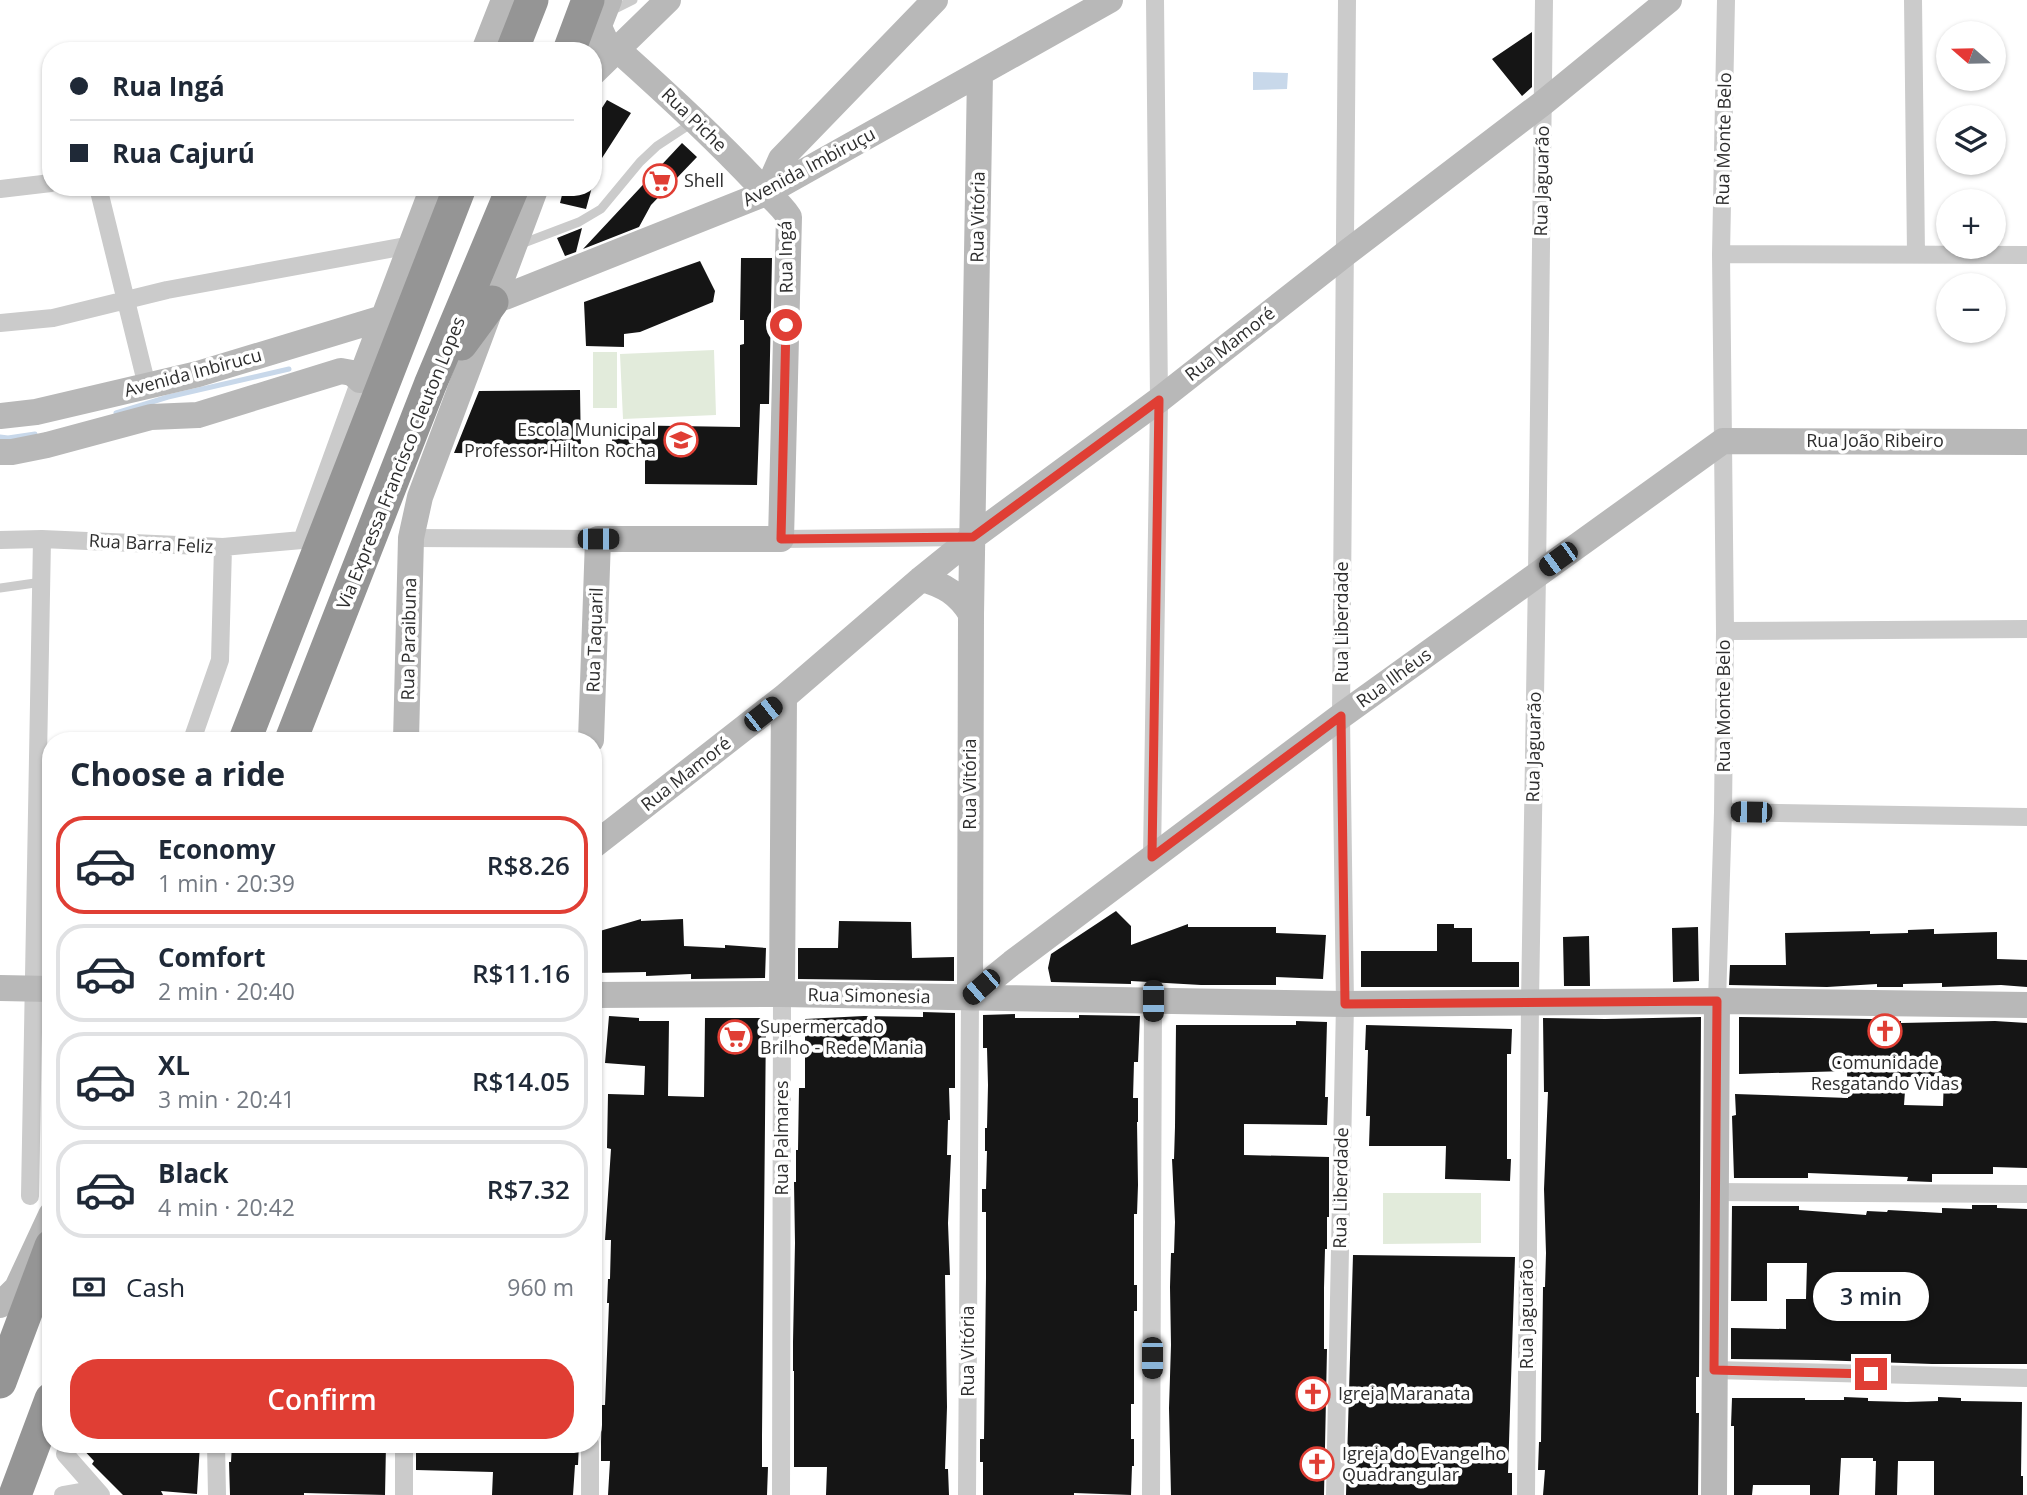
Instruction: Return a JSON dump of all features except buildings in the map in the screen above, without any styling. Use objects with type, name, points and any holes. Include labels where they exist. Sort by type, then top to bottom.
[{"type":"highway","points":[[516,42],[532,0]]},
{"type":"highway","points":[[577,42],[598,19]]},
{"type":"highway","points":[[248,732],[457,196]]},
{"type":"highway","name":"Via Expressa Francisco Cleuton Lopes","points":[[294,732],[430,385],[509,196]]},
{"type":"highway","points":[[411,245],[421,288]]},
{"type":"highway","points":[[430,385],[492,302]]},
{"type":"highway","points":[[0,1382],[42,1270]]},
{"type":"highway","points":[[15,1495],[42,1423]]},
{"type":"street","points":[[488,42],[504,0]]},
{"type":"street","points":[[602,65],[667,0]]},
{"type":"street","points":[[766,194],[781,159],[935,0]]},
{"type":"street","name":"Avenida Imbiruçu","points":[[492,302],[766,194],[1110,0]]},
{"type":"street","points":[[1152,857],[1159,400],[1155,0]]},
{"type":"street","name":"Rua Liberdade","points":[[1335,1495],[1345,1004],[1341,716],[1347,0]]},
{"type":"street","name":"Rua Jaguarão","points":[[1526,1495],[1544,0]]},
{"type":"street","name":"Rua Mamoré","points":[[602,839],[784,697],[920,579],[973,537],[1159,400],[1669,0]]},
{"type":"street","name":"Rua Monte Belo","points":[[1714,1495],[1717,1001],[1723,811],[1721,254],[1726,0]]},
{"type":"street","points":[[1913,0],[1916,254]]},
{"type":"street","name":"Rua Piche","points":[[598,19],[606,42],[696,120],[766,194]]},
{"type":"street","name":"Rua Vitória","points":[[967,1495],[971,614],[980,73]]},
{"type":"street","points":[[0,189],[42,184]]},
{"type":"street","name":"Rua Ingá","points":[[766,194],[780,205],[789,217],[781,539]]},
{"type":"street","points":[[100,196],[147,386]]},
{"type":"street","points":[[360,380],[430,196]]},
{"type":"street","name":"Rua Paraibuna","points":[[406,732],[411,538],[420,497],[533,196]]},
{"type":"street","points":[[0,323],[53,318],[167,290],[411,245]]},
{"type":"street","points":[[1721,254],[2027,256]]},
{"type":"street","name":"Avenida Inbirucu","points":[[0,416],[36,412],[198,374],[383,318]]},
{"type":"street","name":"Avenida Inbirucu","points":[[0,452],[47,445],[151,417],[198,415],[341,371],[352,373],[360,380]]},
{"type":"street","name":"Rua Barra Feliz","points":[[0,540],[42,539],[223,547],[302,540],[360,380]]},
{"type":"street","name":"Rua Ilhéus","points":[[970,997],[1010,982],[1152,857],[1341,716],[1723,441]]},
{"type":"street","name":"Rua João Ribeiro","points":[[1723,441],[2027,442]]},
{"type":"street","points":[[411,538],[973,537]]},
{"type":"street","points":[[42,539],[42,732]]},
{"type":"street","name":"Rua Taquaril","points":[[591,732],[598,539]]},
{"type":"street","points":[[194,732],[220,660],[223,547]]},
{"type":"street","points":[[920,579],[935,582],[951,591],[964,602],[971,614]]},
{"type":"street","points":[[1724,631],[2027,629]]},
{"type":"street","name":"Rua Palmares","points":[[781,1495],[784,697]]},
{"type":"street","points":[[1723,811],[2027,817]]},
{"type":"street","points":[[969,950],[978,965],[1010,982]]},
{"type":"street","name":"Rua Simonesia","points":[[602,995],[970,997],[1010,982],[1153,1001],[1345,1004],[1717,1001],[2027,1005]]},
{"type":"street","points":[[0,988],[42,989]]},
{"type":"street","points":[[1151,1495],[1153,1001]]},
{"type":"street","points":[[30,1196],[42,1005]]},
{"type":"street","points":[[1716,1192],[2027,1194]]},
{"type":"street","points":[[0,1304],[17,1288],[42,1234]]},
{"type":"street","points":[[1714,1370],[2027,1378]]},
{"type":"street","points":[[216,1453],[217,1495]]},
{"type":"street","points":[[404,1453],[404,1495]]},
{"type":"street","points":[[590,1453],[590,1495]]},
{"type":"street","points":[[65,1454],[101,1495]]},
{"type":"street","points":[[63,1495],[80,1492],[94,1495]]},
{"type":"lane","points":[[598,19],[633,0]]},
{"type":"lane","points":[[513,247],[579,222],[601,209],[657,146],[696,120]]},
{"type":"lane","points":[[0,588],[42,582]]},
{"type":"green space","points":[[714,350],[716,415],[623,419],[620,354]]},
{"type":"green space","points":[[593,352],[617,352],[617,408],[593,408]]},
{"type":"green space","points":[[1383,1193],[1481,1193],[1481,1243],[1383,1244]]},
{"type":"water","points":[[1253,72],[1288,73],[1287,89],[1253,90]]},
{"type":"waterway","points":[[116,413],[168,397],[289,369]]},
{"type":"waterway","points":[[0,437],[35,434]]},
{"type":"place","name":"Shell","points":[[660,181]]},
{"type":"place","name":"Escola Municipal Professor Hilton Rocha","points":[[681,440]]},
{"type":"place","name":"Comunidade Resgatando Vidas","points":[[1885,1031]]},
{"type":"place","name":"Supermercado Brilho - Rede Mania","points":[[735,1037]]},
{"type":"place","name":"Igreja Maranata","points":[[1313,1394]]},
{"type":"place","name":"Igreja do Evangelho Quadrangular","points":[[1317,1464]]},
{"type":"route","points":[[786,325],[781,539],[973,537],[1159,400],[1152,857],[1341,716],[1345,1004],[1717,1001],[1714,1370],[1871,1374]]}]
